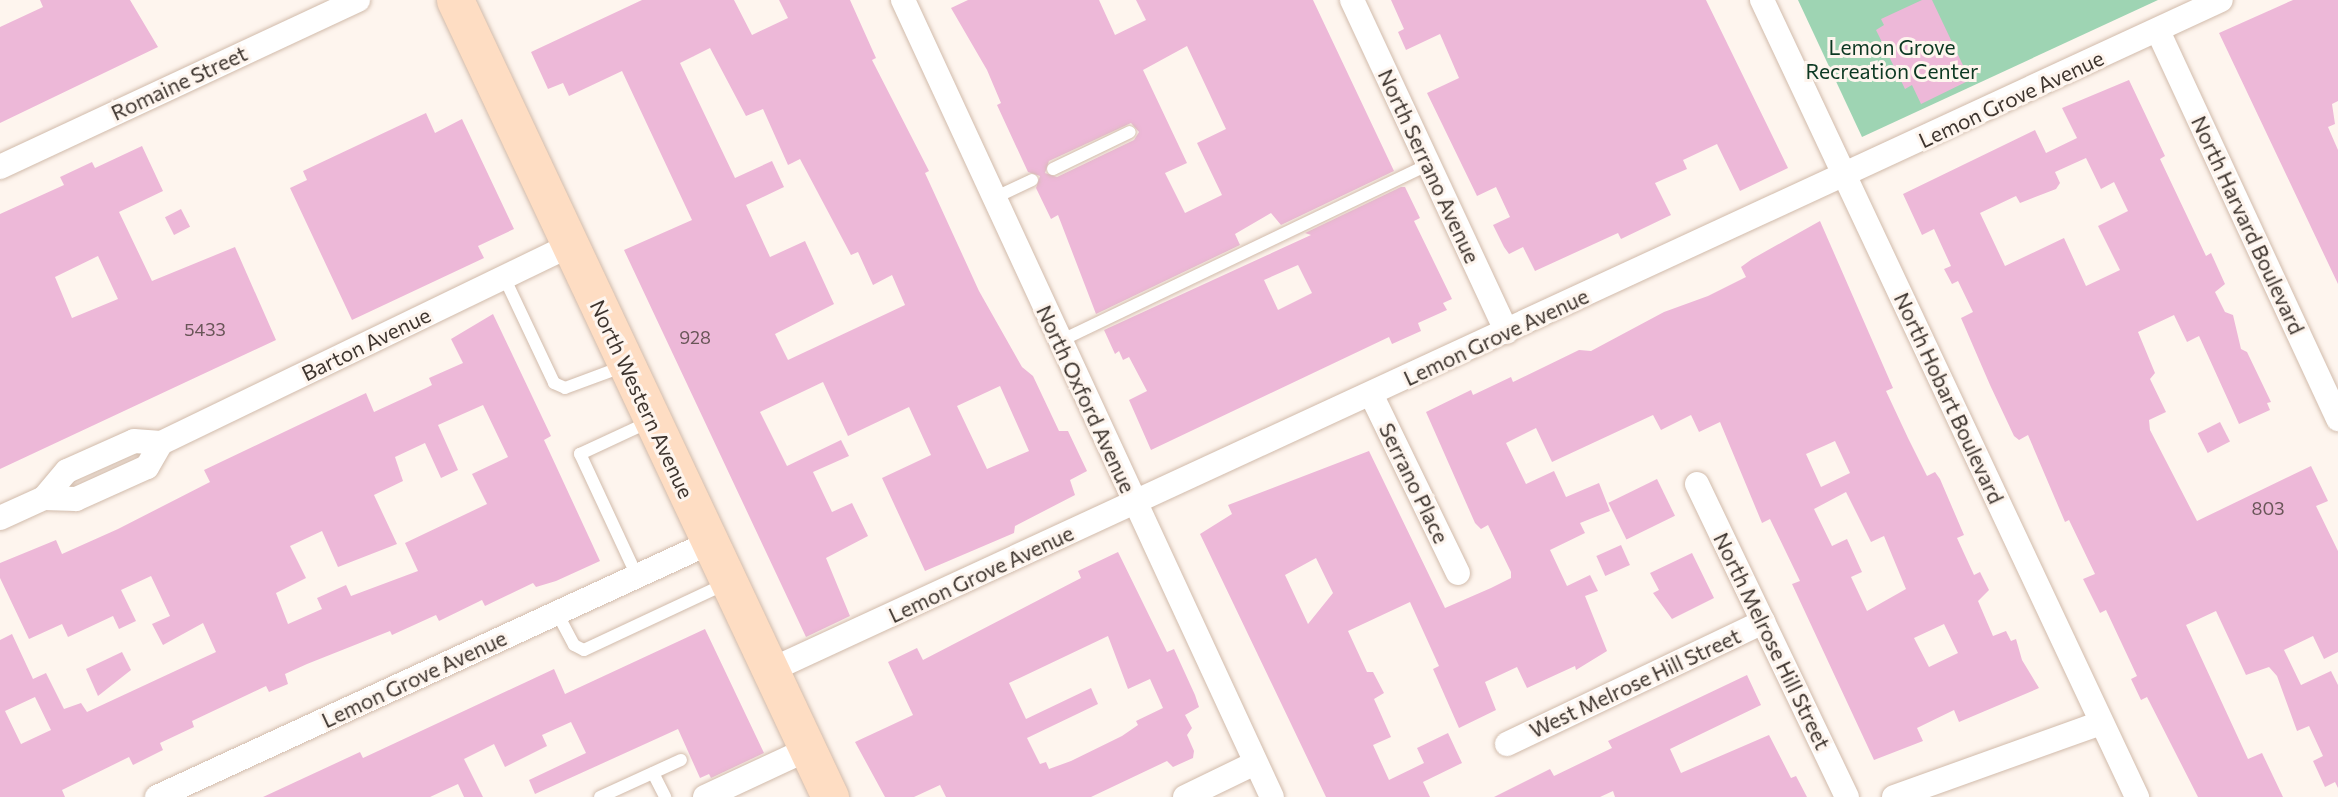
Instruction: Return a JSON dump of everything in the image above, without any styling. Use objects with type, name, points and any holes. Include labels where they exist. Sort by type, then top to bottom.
[{"type":"main road","name":"North Western Avenue","points":[[454,0],[830,797]]},
{"type":"street","name":"Romaine Street","points":[[0,167],[358,0]]},
{"type":"street","name":"North Oxford Avenue","points":[[903,0],[1133,503],[1272,797]]},
{"type":"street","name":"North Serrano Avenue","points":[[1352,0],[1507,332]]},
{"type":"street","name":"North Hobart Boulevard","points":[[1762,0],[2137,797]]},
{"type":"street","name":"Lemon Grove Avenue","points":[[771,670],[1845,177],[2221,0]]},
{"type":"street","name":"North Harvard Boulevard","points":[[2158,31],[2338,419]]},
{"type":"street","name":"Barton Avenue","points":[[0,518],[44,498],[67,471],[134,441],[161,443],[570,245]]},
{"type":"street","name":"Serrano Place","points":[[1371,394],[1458,573]]},
{"type":"street","name":"North Melrose Hill Street","points":[[1697,484],[1847,797]]},
{"type":"street","name":"Lemon Grove Avenue","points":[[157,797],[709,543]]},
{"type":"street","name":"West Melrose Hill Street","points":[[1507,744],[1763,622]]},
{"type":"street","points":[[1894,797],[2101,723]]},
{"type":"street","points":[[705,797],[808,749]]},
{"type":"street","points":[[1185,797],[1255,763]]},
{"type":"lane","points":[[1053,169],[1130,132]]},
{"type":"lane","points":[[1059,341],[1429,164]]},
{"type":"lane","points":[[994,198],[1032,180]]},
{"type":"lane","points":[[505,277],[554,383],[565,388],[626,365]]},
{"type":"lane","points":[[637,576],[580,454],[652,421]]},
{"type":"lane","points":[[557,613],[574,645],[584,650],[728,583]]},
{"type":"lane","points":[[600,797],[681,760]]},
{"type":"lane","points":[[653,773],[665,797]]},
{"type":"green space","name":"Lemon Grove Recreation Center","points":[[1798,0],[2158,0],[1862,137]]},
{"type":"building","points":[[40,0],[130,0],[158,47],[0,123],[0,27],[43,7]]},
{"type":"building","points":[[642,0],[734,0],[752,35],[788,18],[779,0],[850,0],[876,58],[872,60],[929,171],[925,173],[979,291],[1022,367],[1033,376],[1059,431],[1068,431],[1087,471],[1070,480],[1075,495],[1015,526],[1014,533],[925,571],[882,478],[931,455],[909,407],[848,436],[823,382],[760,412],[787,466],[841,440],[849,456],[813,472],[832,512],[852,503],[868,536],[826,558],[850,616],[806,637],[624,250],[692,220],[622,71],[569,96],[563,83],[548,89],[531,52]],"holes":[[[710,48],[746,116],[763,109],[788,165],[800,159],[851,255],[858,252],[873,285],[892,275],[905,305],[788,360],[775,334],[834,304],[805,241],[770,257],[746,205],[784,187],[772,161],[735,178],[680,63]],[[1000,386],[1029,451],[987,469],[957,406]]]},
{"type":"building","points":[[968,0],[1099,0],[1115,35],[1146,20],[1136,0],[1313,0],[1394,171],[1281,225],[1271,213],[1235,234],[1240,245],[1096,314],[1058,215],[1051,219],[1036,188],[1040,176],[1028,172],[997,105],[1001,103],[987,70],[951,8]],"holes":[[[1187,46],[1226,129],[1197,143],[1222,195],[1185,213],[1165,173],[1187,163],[1143,70]],[[1131,123],[1139,132],[1134,140],[1057,177],[1045,173],[1049,161]]]},
{"type":"building","points":[[1391,0],[1706,0],[1788,168],[1740,191],[1717,144],[1683,160],[1687,169],[1655,183],[1671,215],[1621,239],[1618,233],[1535,271],[1523,247],[1509,254],[1504,247],[1493,225],[1510,217],[1496,187],[1477,196],[1427,93],[1459,78],[1440,34],[1406,50],[1398,32],[1404,29]]},
{"type":"building","points":[[1922,0],[1932,0],[1970,80],[1921,104],[1912,85],[1905,89],[1876,30],[1884,25],[1881,19]]},
{"type":"building","points":[[2293,0],[2338,0],[2338,101],[2332,104],[2335,124],[2328,127],[2338,150],[2338,284],[2219,33]]},
{"type":"building","points":[[2129,80],[2165,156],[2160,159],[2206,256],[2211,253],[2225,284],[2215,292],[2225,312],[2233,315],[2241,349],[2247,352],[2271,402],[2267,403],[2270,410],[2239,424],[2199,336],[2187,342],[2174,315],[2138,332],[2155,373],[2150,379],[2166,412],[2149,420],[2150,430],[2197,521],[2311,466],[2328,501],[2316,506],[2338,551],[2338,652],[2324,659],[2313,636],[2284,650],[2301,685],[2331,671],[2338,685],[2338,788],[2335,782],[2325,787],[2313,761],[2323,756],[2309,726],[2297,731],[2277,676],[2269,667],[2246,675],[2216,611],[2186,625],[2248,759],[2262,753],[2283,797],[2198,797],[2147,697],[2141,700],[2131,679],[2137,676],[2106,610],[2100,613],[2083,579],[2095,574],[2069,520],[2065,522],[2028,435],[2019,440],[2014,436],[1990,385],[1961,318],[1973,312],[1958,281],[1952,284],[1944,269],[1951,266],[1934,229],[1922,235],[1903,194],[2035,130],[2046,153],[2077,138],[2062,108]],"holes":[[[2086,158],[2101,189],[2114,182],[2128,211],[2098,226],[2120,270],[2086,286],[2064,238],[2005,266],[1980,213],[2016,196],[2020,203],[2056,189],[2060,183],[2055,172]]]},
{"type":"building","points":[[426,113],[435,133],[462,119],[514,229],[478,246],[484,258],[352,320],[290,188],[307,180],[303,171]]},
{"type":"building","points":[[142,146],[163,191],[119,212],[152,281],[235,247],[276,340],[0,469],[0,214],[64,185],[60,177],[92,162],[95,168]],"holes":[[[98,256],[118,299],[72,318],[55,277]]]},
{"type":"building","points":[[1405,187],[1420,218],[1414,221],[1452,299],[1443,303],[1447,310],[1418,323],[1421,331],[1392,344],[1389,337],[1151,450],[1129,400],[1147,391],[1129,357],[1123,360],[1119,351],[1115,354],[1104,330],[1311,235],[1305,233]],"holes":[[[1298,265],[1312,293],[1278,310],[1264,280]]]},
{"type":"building","points":[[181,209],[190,227],[174,235],[165,217]]},
{"type":"building","points":[[1820,221],[1893,388],[1886,391],[1927,476],[1935,472],[1940,479],[1964,535],[1957,538],[1974,575],[1980,572],[1989,590],[1978,601],[1993,636],[2006,631],[2011,641],[2016,639],[2022,660],[2039,688],[1959,722],[1954,710],[1917,728],[1923,741],[1874,760],[1792,584],[1800,581],[1770,519],[1762,523],[1720,422],[1699,432],[1691,415],[1661,430],[1653,415],[1552,462],[1536,428],[1506,443],[1526,484],[1554,471],[1566,497],[1599,483],[1610,511],[1580,523],[1585,533],[1550,550],[1567,586],[1590,575],[1598,591],[1585,596],[1607,651],[1576,670],[1575,666],[1527,688],[1517,667],[1485,682],[1496,710],[1459,728],[1433,669],[1439,666],[1410,602],[1348,631],[1367,672],[1373,672],[1384,693],[1374,699],[1391,737],[1373,745],[1389,780],[1424,763],[1417,748],[1448,733],[1462,763],[1423,782],[1430,797],[1326,797],[1200,534],[1232,514],[1228,505],[1369,451],[1445,608],[1491,588],[1511,578],[1511,572],[1488,525],[1481,529],[1475,523],[1426,412],[1471,390],[1473,395],[1511,377],[1513,382],[1579,350],[1591,351],[1664,312],[1708,296],[1746,277],[1741,267]],"holes":[[[1835,441],[1850,473],[1821,487],[1806,454]],[[1846,492],[1871,542],[1884,536],[1906,589],[1867,611],[1851,577],[1862,572],[1847,539],[1832,546],[1814,509]],[[1316,558],[1333,593],[1308,624],[1285,575]],[[1944,624],[1958,653],[1929,667],[1914,638]]]},
{"type":"building","points":[[493,314],[551,436],[544,440],[600,561],[556,581],[536,587],[533,583],[485,606],[482,600],[439,621],[436,615],[392,635],[390,631],[307,664],[285,674],[288,684],[269,692],[266,686],[192,721],[194,727],[160,743],[163,750],[133,765],[129,757],[62,790],[65,797],[0,797],[0,640],[12,634],[33,679],[46,673],[64,709],[81,703],[87,712],[216,652],[203,623],[163,645],[152,624],[170,616],[151,576],[121,590],[136,621],[119,629],[113,616],[68,637],[62,624],[29,639],[0,578],[0,563],[56,540],[62,554],[118,529],[210,482],[204,470],[366,393],[374,412],[426,388],[432,385],[429,378],[463,363],[451,339]],"holes":[[[483,405],[508,457],[472,474],[487,504],[405,543],[418,571],[351,596],[346,585],[317,598],[322,609],[288,624],[276,593],[306,578],[290,546],[322,531],[338,567],[397,544],[374,495],[403,481],[395,457],[425,443],[441,478],[458,470],[438,425]],[[35,697],[51,730],[21,744],[5,711]]]},
{"type":"building","points":[[2220,422],[2230,442],[2208,453],[2198,433]]},
{"type":"building","points":[[1657,479],[1675,516],[1626,540],[1608,503]]},
{"type":"building","points":[[1621,545],[1630,565],[1605,576],[1596,556]]},
{"type":"building","points":[[1118,552],[1167,652],[1174,649],[1195,695],[1199,707],[1185,715],[1192,728],[1187,735],[1194,751],[1193,758],[1173,767],[1167,761],[1091,797],[946,797],[940,785],[914,797],[885,797],[855,742],[913,715],[888,662],[917,648],[923,660],[1081,578],[1078,571]],"holes":[[[1108,636],[1128,689],[1150,679],[1163,708],[1136,721],[1138,725],[1122,736],[1049,769],[1046,762],[1040,764],[1027,738],[1098,704],[1091,688],[1026,719],[1009,683]]]},
{"type":"building","points":[[1692,553],[1714,598],[1672,619],[1653,593],[1659,590],[1650,573]]},
{"type":"building","points":[[705,629],[764,753],[711,778],[709,774],[700,778],[678,729],[535,794],[529,780],[586,753],[571,722],[542,735],[547,746],[505,767],[494,744],[464,759],[483,797],[464,797],[458,784],[430,797],[263,797],[360,752],[363,758],[554,669],[565,694]]},
{"type":"building","points":[[122,652],[131,670],[98,696],[86,669]]},
{"type":"building","points":[[1747,675],[1761,705],[1670,749],[1681,773],[1769,735],[1791,778],[1796,776],[1807,797],[1615,797],[1613,791],[1600,797],[1494,797],[1550,769],[1554,776],[1612,748],[1608,741]]}]
